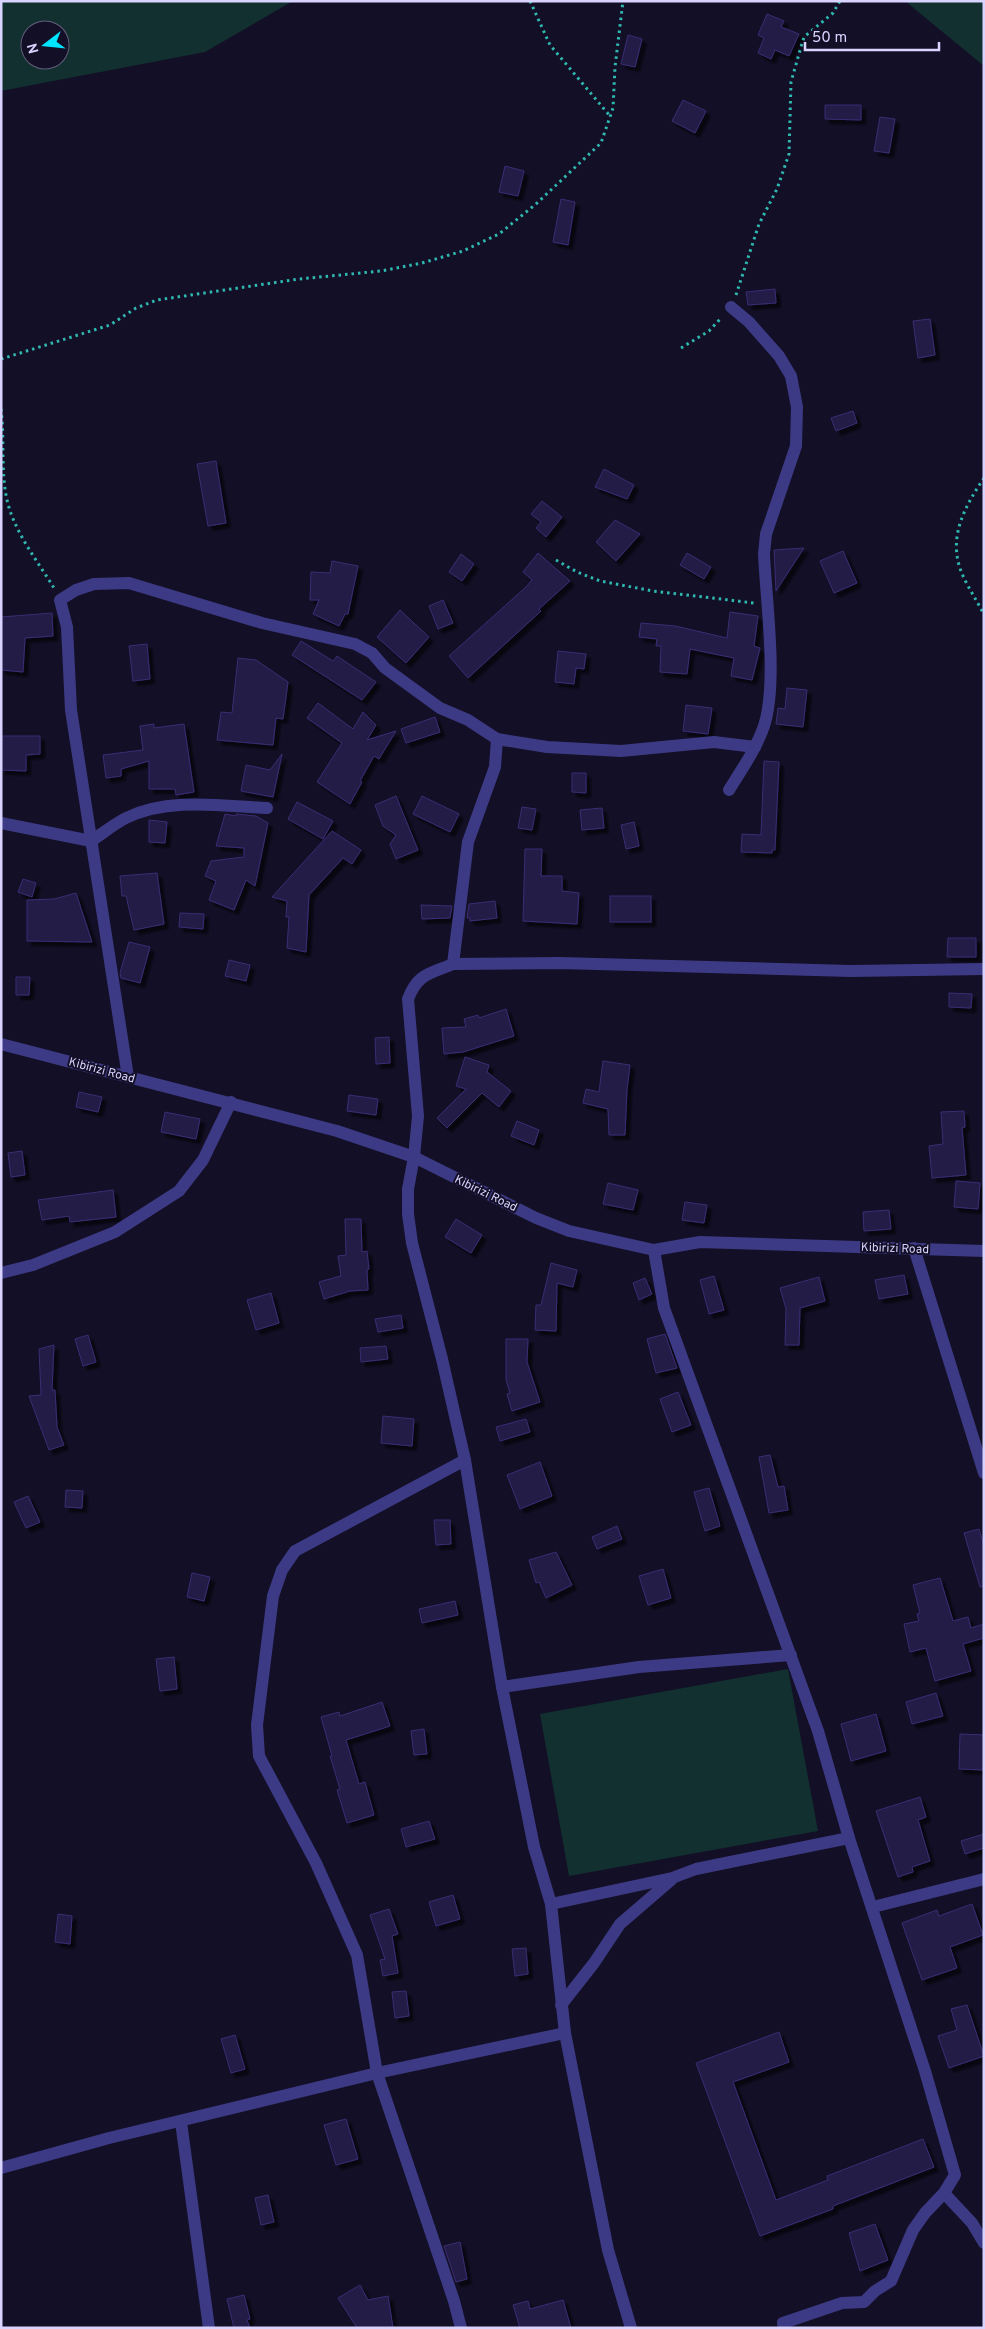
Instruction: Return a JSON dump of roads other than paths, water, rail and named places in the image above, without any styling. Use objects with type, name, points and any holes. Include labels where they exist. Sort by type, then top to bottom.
[{"type":"street","points":[[730,790],[755,747],[765,724],[768,704],[770,656],[764,554],[766,534],[796,446],[797,408],[791,376],[779,356],[749,322],[731,307]]},
{"type":"street","points":[[128,1077],[71,710],[67,627],[60,600],[76,590],[94,584],[129,583],[262,623],[356,644],[372,653],[385,668],[440,708],[468,720],[497,739],[547,747],[621,750],[714,742],[755,747]]},
{"type":"street","points":[[454,964],[468,842],[495,767],[497,739]]},
{"type":"street","points":[[1,823],[91,841],[127,818],[159,808],[197,804],[267,808]]},
{"type":"street","points":[[631,2328],[608,2250],[565,2033],[551,1904],[534,1847],[502,1687],[466,1460],[412,1243],[408,1214],[408,1189],[414,1157],[418,1116],[408,999],[413,986],[420,978],[454,964],[560,962],[851,971],[984,969]]},
{"type":"street","name":"Kibirizi Road","points":[[1,1044],[231,1102],[337,1131],[414,1157],[555,1226],[654,1250],[700,1242],[984,1251]]},
{"type":"street","points":[[1,1273],[33,1265],[114,1232],[179,1191],[203,1160],[231,1102]]},
{"type":"street","points":[[914,1248],[984,1473]]},
{"type":"street","points":[[654,1250],[664,1308],[818,1731],[849,1838],[955,2175],[944,2193],[925,2213],[914,2230],[891,2281],[875,2291],[864,2302],[842,2303],[783,2323],[784,2328]]},
{"type":"street","points":[[461,2328],[454,2301],[377,2073],[357,1955],[316,1863],[259,1756],[257,1726],[273,1596],[282,1570],[295,1551],[466,1460]]},
{"type":"street","points":[[502,1687],[639,1667],[791,1655]]},
{"type":"street","points":[[551,1904],[672,1878],[696,1869],[849,1838]]},
{"type":"street","points":[[561,2005],[594,1963],[620,1924],[672,1878]]},
{"type":"street","points":[[872,1907],[984,1878]]},
{"type":"street","points":[[1,2168],[109,2138],[377,2073],[565,2033]]},
{"type":"street","points":[[181,2122],[209,2328]]},
{"type":"street","points":[[944,2193],[972,2223],[984,2243]]}]
